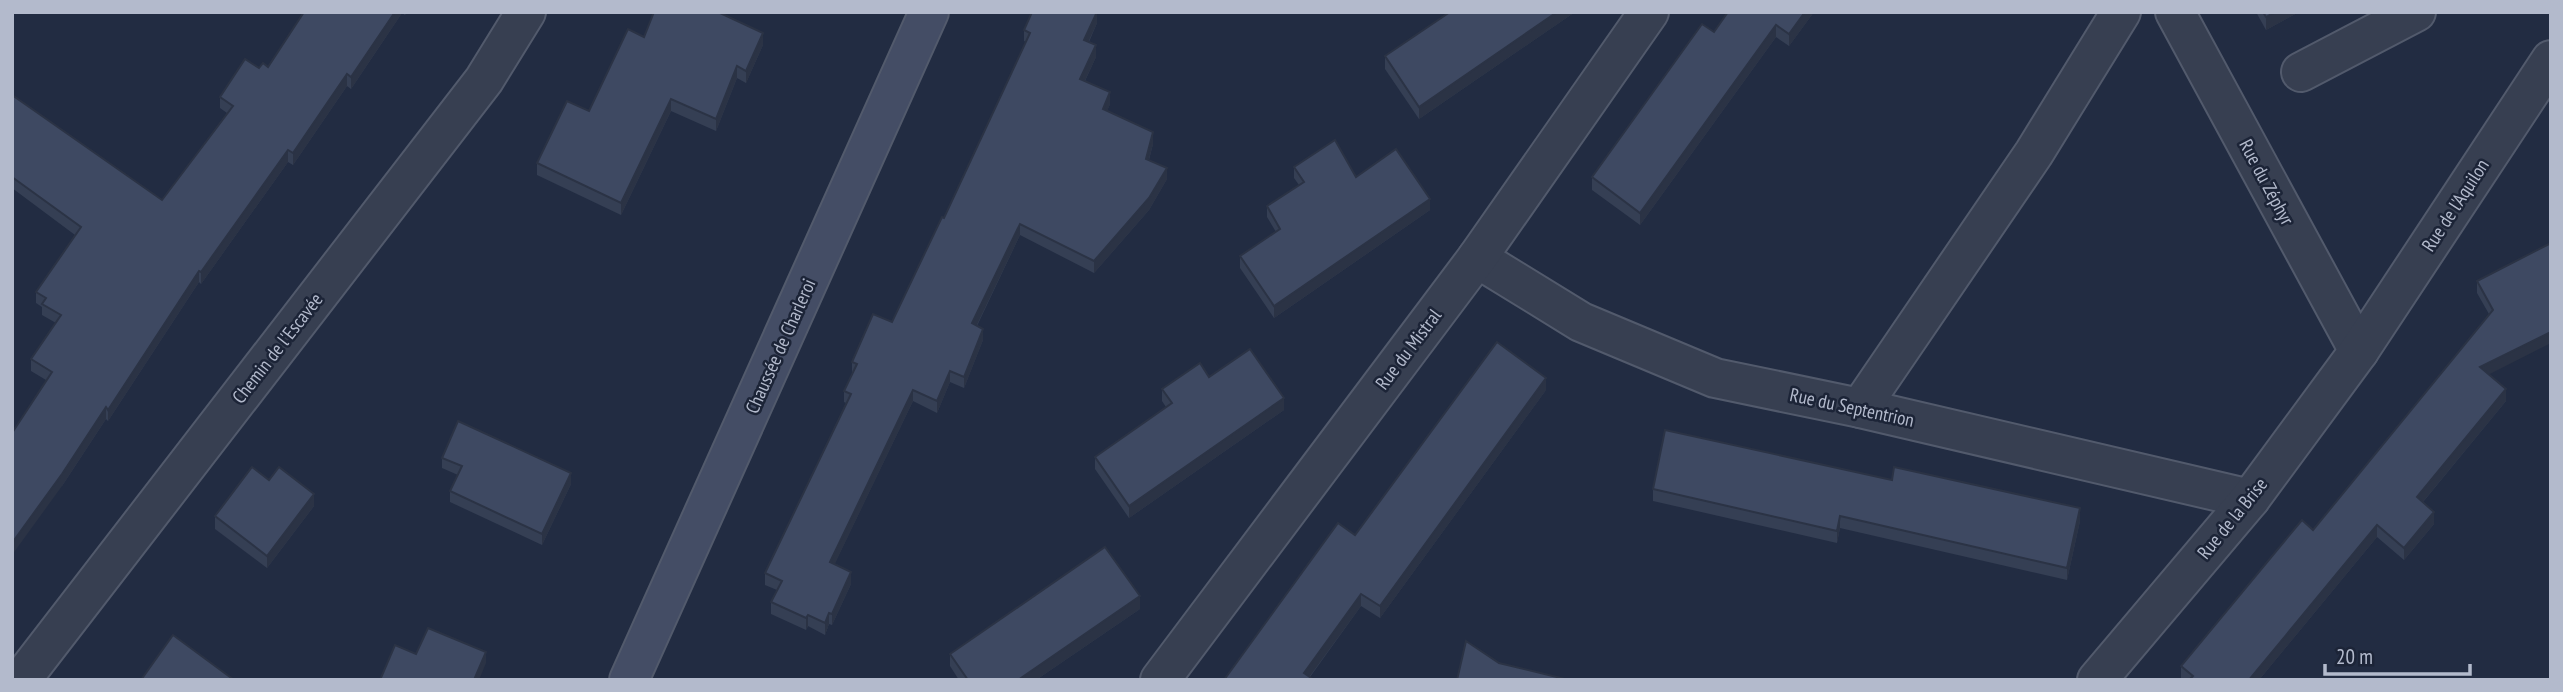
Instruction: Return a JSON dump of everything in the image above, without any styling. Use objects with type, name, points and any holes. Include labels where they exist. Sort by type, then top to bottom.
[{"type":"main road","name":"Chaussée de Charleroi","points":[[629,680],[929,12]]},
{"type":"street","name":"Chemin de l'Escavée","points":[[22,680],[484,80],[526,12]]},
{"type":"street","name":"Rue du Mistral","points":[[1160,680],[1477,258],[1648,12]]},
{"type":"street","points":[[1860,408],[2034,153],[2121,12]]},
{"type":"street","name":"Rue du Zéphyr","points":[[2175,12],[2358,351]]},
{"type":"street","points":[[2301,72],[2416,12]]},
{"type":"street","name":"Rue de l'Aquilon","points":[[2358,351],[2551,60]]},
{"type":"street","name":"Rue du Septentrion","points":[[1477,258],[1581,322],[1715,378],[1860,408],[2250,499]]},
{"type":"street","name":"Rue de la Brise","points":[[2097,680],[2250,499],[2358,351]]},
{"type":"building","points":[[304,12],[395,12],[351,77],[347,74],[293,153],[288,150],[201,272],[199,271],[108,410],[106,407],[12,543],[12,433],[52,372],[31,359],[61,315],[42,304],[46,298],[36,292],[81,227],[12,177],[12,95],[162,200],[233,106],[220,97],[245,59],[259,68],[263,63],[268,67]]},
{"type":"building","points":[[654,12],[718,12],[763,33],[746,71],[737,66],[716,119],[671,99],[621,203],[537,163],[567,101],[589,111],[628,29],[644,37]]},
{"type":"building","points":[[1032,12],[1097,12],[1084,40],[1096,45],[1080,79],[1110,92],[1103,109],[1153,132],[1146,159],[1167,168],[1149,198],[1094,261],[1020,224],[972,323],[983,329],[964,377],[950,371],[937,401],[913,390],[830,562],[851,572],[832,614],[829,613],[825,623],[808,615],[806,618],[771,602],[782,581],[765,573],[851,394],[844,391],[857,364],[852,362],[873,314],[892,322],[942,217],[944,218],[1030,33],[1024,30]]},
{"type":"building","points":[[1450,12],[1557,12],[1419,107],[1385,56]]},
{"type":"building","points":[[1728,12],[1805,12],[1789,34],[1776,25],[1640,213],[1592,177],[1702,24],[1714,32]]},
{"type":"building","points":[[1335,140],[1356,177],[1396,149],[1430,199],[1274,306],[1240,256],[1280,229],[1267,206],[1304,182],[1294,167]]},
{"type":"building","points":[[2551,243],[2551,332],[2480,367],[2506,389],[2417,497],[2434,512],[2404,548],[2377,525],[2249,680],[2189,680],[2193,676],[2181,666],[2302,520],[2313,530],[2493,310],[2477,281]]},
{"type":"building","points":[[1497,342],[1546,378],[1380,606],[1361,594],[1304,673],[1314,680],[1224,680],[1338,523],[1355,535]]},
{"type":"building","points":[[1250,349],[1284,398],[1129,506],[1095,457],[1172,403],[1162,389],[1200,363],[1209,377]]},
{"type":"building","points":[[458,421],[571,473],[542,534],[450,491],[462,466],[442,458]]},
{"type":"building","points":[[1665,430],[1892,480],[1894,467],[2080,508],[2067,568],[1840,516],[1837,531],[1653,489]]},
{"type":"building","points":[[252,467],[269,480],[279,467],[314,494],[267,556],[215,516]]},
{"type":"building","points":[[1105,547],[1140,596],[1018,680],[968,680],[950,654]]},
{"type":"building","points":[[428,628],[486,652],[474,680],[380,680],[395,645],[416,654]]},
{"type":"building","points":[[173,635],[234,680],[141,680]]},
{"type":"building","points":[[1466,641],[1499,663],[1569,680],[1457,680]]}]
